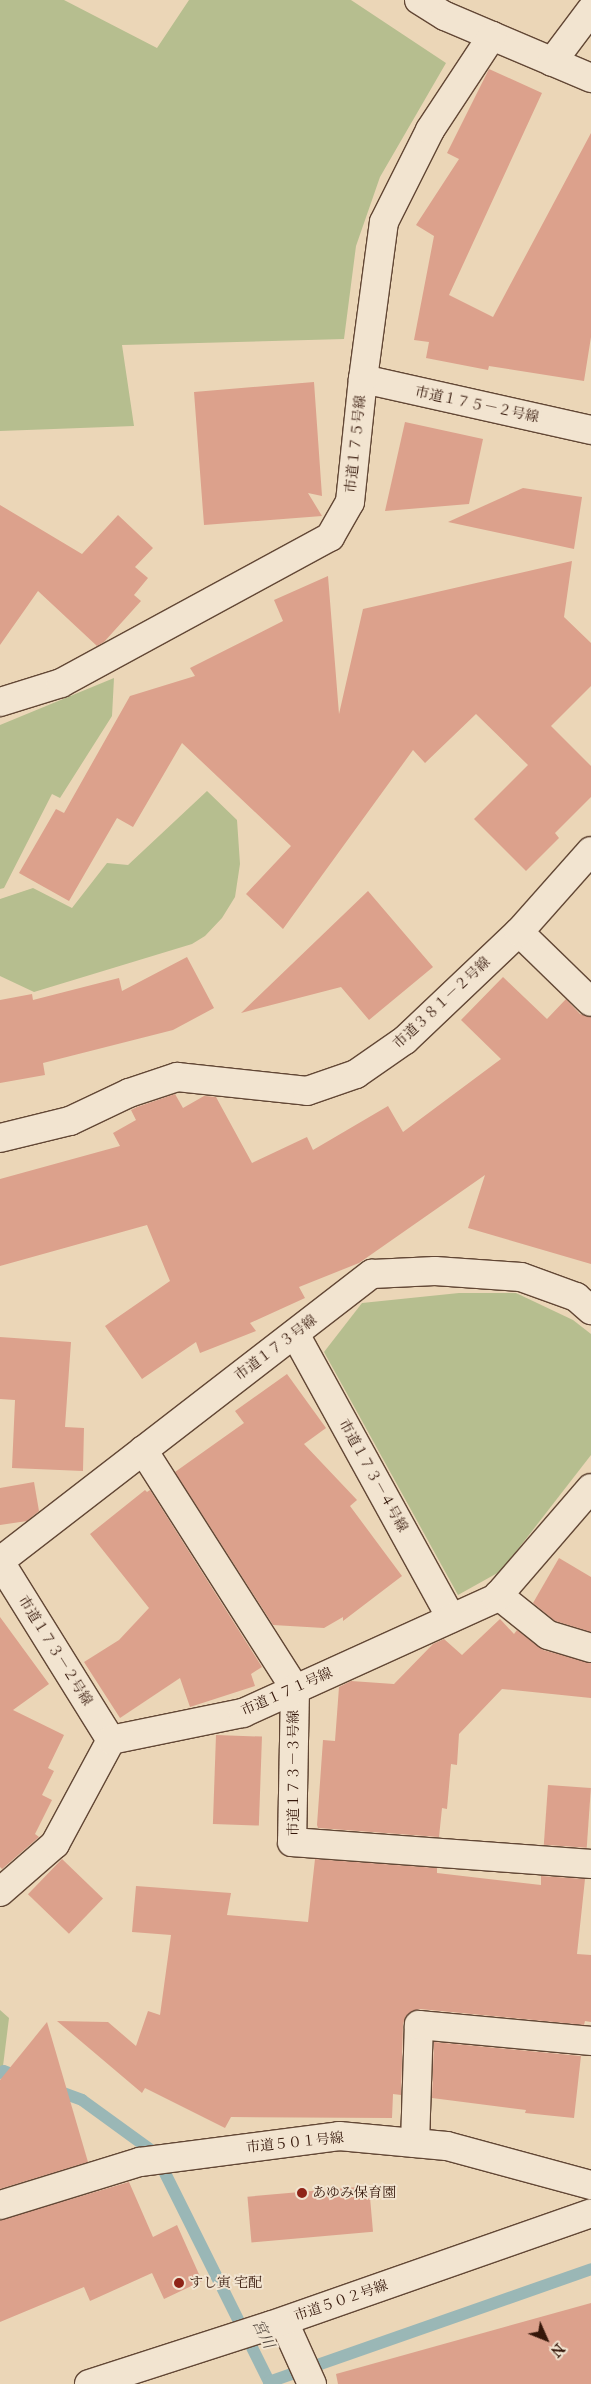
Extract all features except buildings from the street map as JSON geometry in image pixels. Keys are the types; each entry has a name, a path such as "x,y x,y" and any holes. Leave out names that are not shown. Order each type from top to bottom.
{"street":[{"path":"419,0 445,16 591,78"},
{"path":"552,62 591,10"},
{"name":"市道１７５号線","path":"0,702 61,682 330,537 350,502 363,380 384,222 430,130 492,36"},
{"name":"市道１７５－２号線","path":"363,380 591,430"},
{"name":"市道３８１－２号線","path":"0,1138 70,1121 129,1093 177,1077 307,1091 356,1074 405,1040 518,932 591,851"},
{"path":"518,932 591,1002"},
{"name":"市道１７３号線","path":"0,1561 372,1274 435,1270 521,1277 576,1297 591,1310"},
{"name":"市道１７３－４号線","path":"294,1334 451,1618"},
{"path":"143,1450 295,1689"},
{"name":"市道１７１号線","path":"111,1740 243,1712 496,1598 591,1488"},
{"name":"市道１７３－２号線","path":"0,1561 111,1740"},
{"path":"498,1595 548,1635 591,1648"},
{"name":"市道１７３－３号線","path":"295,1689 292,1842 591,1864"},
{"path":"0,1892 55,1844 111,1740"},
{"path":"415,2143 419,2025 591,2041"},
{"name":"市道５０１号線","path":"0,2205 140,2162 339,2136 447,2146 591,2186"},
{"name":"市道５０２号線","path":"89,2384 219,2342 283,2330 591,2213"},
{"path":"283,2330 312,2384"}],"green space":[{"path":"0,0 64,0 157,48 189,0 351,0 446,63 380,177 356,246 344,339 122,345 134,426 0,431"},
{"path":"114,678 112,716 60,798 52,794 4,888 0,889 0,725"},
{"path":"207,791 237,820 240,864 235,897 222,918 205,936 192,944 34,992 0,976 0,899 33,888 72,908 107,863 128,865"},
{"path":"459,1293 516,1293 573,1320 591,1334 591,1455 501,1571 458,1595 324,1352 362,1303"},
{"path":"0,2010 9,2018 3,2066 0,2067"}],"waterway":[{"name":"宮川","path":"0,2073 4,2071 22,2078"},
{"name":"宮川","path":"52,2089 82,2100 155,2153 270,2384"},
{"name":"宮川","path":"269,2382 591,2269"}],"place":[{"name":"あゆみ保育園","path":"302,2193"},
{"name":"すし寅 宅配","path":"179,2283"}]}
